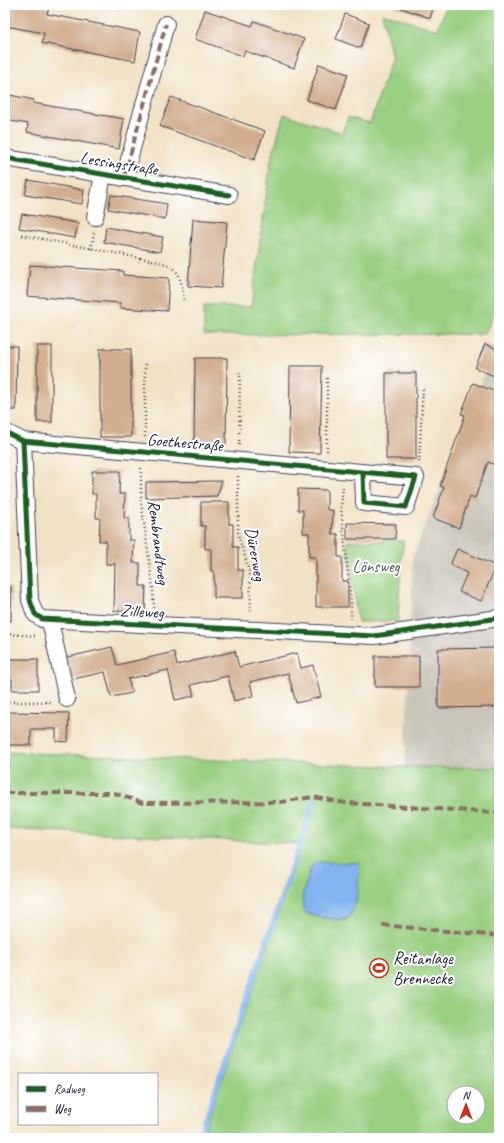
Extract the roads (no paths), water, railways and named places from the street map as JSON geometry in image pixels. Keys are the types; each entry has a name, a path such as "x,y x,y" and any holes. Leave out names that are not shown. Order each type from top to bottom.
{"street":[{"name":"Lessingstraße","path":"124,178 166,24"},
{"name":"Lessingstraße","path":"5,158 229,195"},
{"path":"95,217 103,175"},
{"name":"Goethestraße","path":"5,432 24,441 239,461 364,472 416,477 406,507 364,503 364,472"},
{"name":"Zilleweg","path":"24,441 30,600 35,614 42,619 50,621 374,636 499,618"},
{"path":"50,621 55,638 67,699"}],"water":[{"path":"317,862 359,863 356,900 351,914 346,920 322,918 305,913 302,898 311,867"}],"waterway":[{"path":"199,1138 315,800"}],"place":[{"name":"Reitanlage Brennecke","path":"379,968"}],"park label":[{"name":"Lönsweg","path":"376,566"}]}
